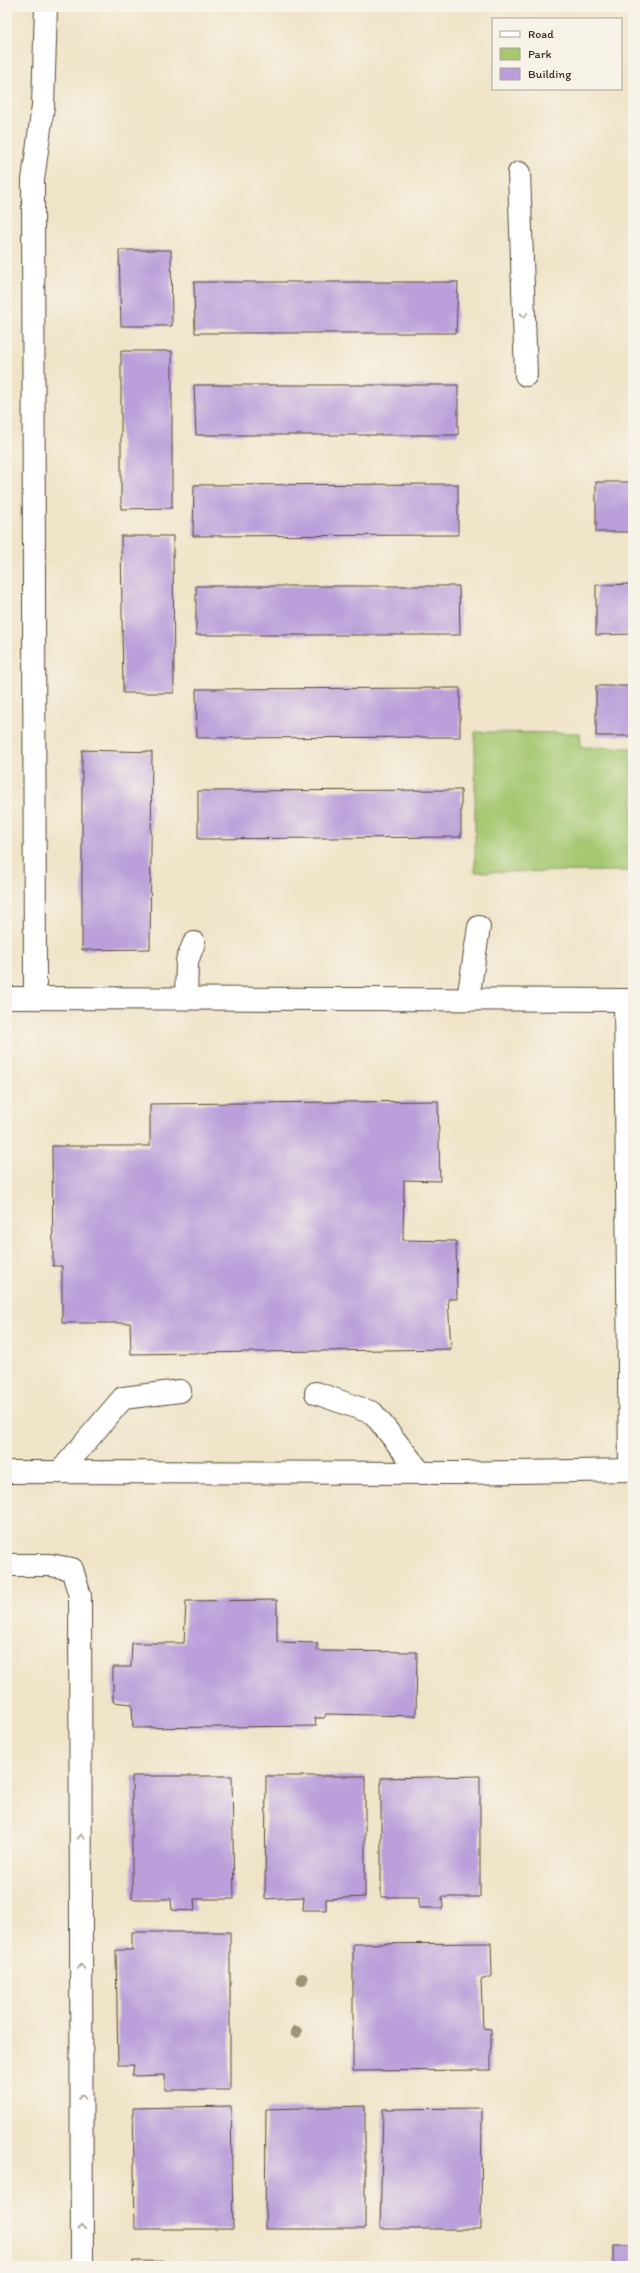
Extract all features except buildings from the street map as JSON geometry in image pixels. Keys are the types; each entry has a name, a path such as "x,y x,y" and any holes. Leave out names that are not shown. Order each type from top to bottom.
{"street":[{"path":"35,998 33,180 43,106 46,7"},
{"path":"519,173 526,375"},
{"path":"468,1000 479,927"},
{"path":"186,998 187,961 194,944"},
{"path":"7,998 629,1000 632,1470 421,1474 7,1472"},
{"path":"60,1472 123,1398 180,1391"},
{"path":"316,1393 373,1413 421,1474"},
{"path":"7,1565 50,1565 72,1569 80,1596 82,2266"}],"green space":[{"path":"475,732 580,733 581,747 633,748 633,871 475,872"}]}
